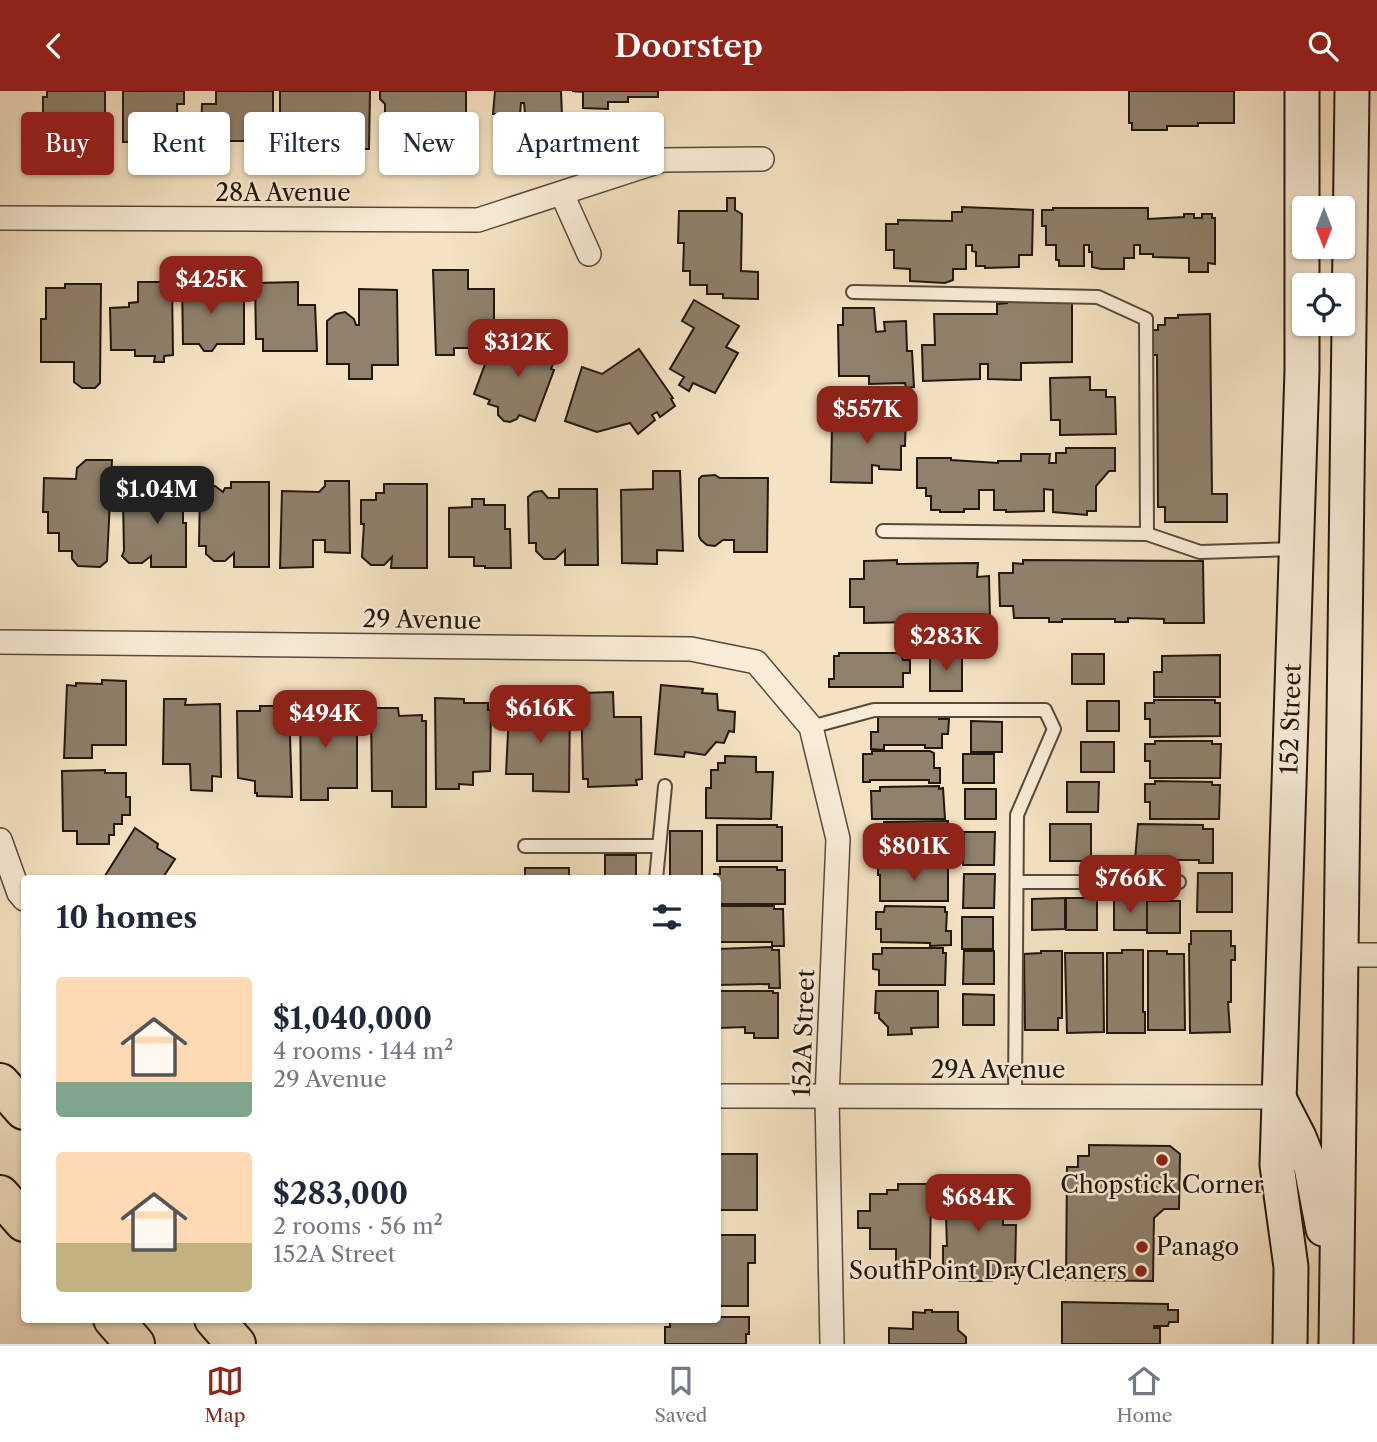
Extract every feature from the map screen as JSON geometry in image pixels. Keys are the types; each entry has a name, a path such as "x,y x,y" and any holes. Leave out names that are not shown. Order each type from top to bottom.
{"highway":[{"path":"0,1083 21,1107"},
{"path":"0,1195 21,1219"},
{"path":"117,1323 135,1344"},
{"path":"218,1323 236,1344"}],"main road":[{"name":"152 Street","path":"1290,1344 1291,1267 1277,1165 1302,370 1302,91"},
{"name":"152 Street","path":"1336,1344 1352,91"},
{"path":"1278,1097 1311,1167 1336,1293"}],"street":[{"name":"28A Avenue","path":"0,218 478,220 663,160 762,159"},
{"path":"562,194 589,254"},
{"name":"29 Avenue","path":"0,642 691,649 756,662 811,727"},
{"name":"152A Street","path":"811,727 838,839 827,1097 832,1344"},
{"path":"0,840 21,893"},
{"path":"1340,955 1377,955"},
{"name":"29A Avenue","path":"721,1096 1278,1097"}],"lane":[{"path":"853,292 1098,297 1146,319 1147,534"},
{"path":"883,531 1147,534 1200,552 1297,549"},
{"path":"811,727 874,710 1045,710 1054,729 1017,815 1015,1096"},
{"path":"656,875 665,786"},
{"path":"525,846 659,846"},
{"path":"1018,882 1179,882"}],"building":[{"path":"47,91 105,91 105,112 43,112 43,97 47,97"},
{"path":"123,91 184,91 184,104 177,104 177,112 128,112 128,142 123,142"},
{"path":"216,91 273,91 273,112 244,112 244,141 230,141 230,112 202,112 202,104 216,104"},
{"path":"280,91 370,91 369,149 365,149 365,112 280,112"},
{"path":"380,91 466,91 466,112 385,112 385,104 380,99"},
{"path":"495,91 561,91 562,112 525,112 524,103 521,103 520,112 493,112"},
{"path":"572,91 658,91 658,97 628,97 628,102 608,102 608,109 583,108 583,92"},
{"path":"1129,91 1234,91 1234,123 1198,123 1198,126 1167,126 1167,130 1132,130 1132,123 1129,123"},
{"path":"727,198 735,198 735,210 742,214 741,271 758,272 758,299 723,298 723,294 707,294 707,285 690,285 690,271 683,271 684,243 678,243 679,211 727,211"},
{"path":"962,207 1033,210 1032,255 1019,255 1019,267 985,268 976,266 976,252 972,251 972,245 966,245 966,269 953,269 953,280 945,283 910,281 910,269 894,268 894,250 886,250 886,224 898,224 898,220 952,221 952,212 962,212"},
{"path":"1148,208 1148,219 1184,217 1184,214 1194,214 1194,218 1202,218 1202,214 1212,214 1212,218 1215,218 1215,264 1208,263 1208,272 1189,272 1189,258 1140,254 1140,245 1134,245 1134,258 1124,258 1124,269 1101,269 1092,267 1092,252 1089,252 1089,245 1084,245 1084,266 1059,266 1059,260 1056,260 1056,245 1046,245 1046,226 1042,226 1042,210"},
{"path":"433,270 468,270 468,289 494,289 494,329 476,329 476,348 454,348 454,355 436,355"},
{"path":"182,281 216,281 216,296 238,296 238,299 244,299 244,344 217,344 212,351 204,351 199,344 183,344"},
{"path":"138,282 172,282 173,355 164,356 164,362 154,362 155,356 135,356 135,350 111,350 110,308 129,307 129,303 138,302"},
{"path":"298,282 298,305 315,305 317,351 263,351 263,339 256,339 255,283"},
{"path":"65,284 101,284 100,383 95,388 82,388 74,382 74,362 41,362 41,319 46,319 46,288 65,288"},
{"path":"359,289 397,290 398,365 372,365 372,379 349,379 349,364 327,364 327,321 336,314 345,312 359,325"},
{"path":"694,300 739,326 726,347 738,353 715,393 693,383 689,391 679,385 684,377 670,369 694,328 682,321"},
{"path":"1007,301 1072,303 1072,362 1021,363 1021,380 988,379 988,364 980,364 980,379 923,381 922,345 935,345 934,314 997,314 997,304"},
{"path":"843,308 874,308 876,332 885,331 884,322 906,321 907,351 912,351 914,387 906,388 905,383 869,384 869,376 839,376 838,325 843,325"},
{"path":"1210,314 1212,494 1227,494 1227,522 1165,522 1165,507 1158,507 1157,355 1153,355 1153,330 1158,330 1158,325 1165,325 1165,318"},
{"path":"528,336 559,348 551,369 554,370 535,421 519,415 510,422 504,421 498,415 498,407 488,404 490,400 474,394 490,351 513,358 520,339 525,340"},
{"path":"639,349 673,398 671,399 675,406 660,417 657,412 652,415 655,420 638,434 630,423 597,432 565,421 582,367 602,374"},
{"path":"1090,377 1090,390 1106,390 1106,397 1115,397 1116,434 1060,435 1060,420 1051,420 1050,378"},
{"path":"863,411 906,412 901,470 879,469 879,466 872,465 872,483 831,482 832,425 843,425 843,418 863,418"},
{"path":"1066,448 1115,448 1115,471 1109,471 1096,486 1096,511 1087,511 1087,515 1053,512 1053,490 1044,489 1044,511 994,510 994,490 979,490 979,509 940,512 931,510 931,496 926,496 926,488 917,488 917,458 998,463 1021,461 1021,454 1050,454 1049,463 1056,463 1056,453 1066,453"},
{"path":"86,460 112,460 107,561 100,567 78,566 72,559 72,551 59,551 59,533 48,533 48,512 43,512 44,478 76,479 77,468"},
{"path":"653,471 680,471 683,551 657,550 657,564 622,563 621,490 653,489"},
{"path":"715,475 720,478 768,478 767,552 734,552 734,540 723,540 715,546 707,545 701,540 699,479 702,476"},
{"path":"325,481 349,481 350,553 325,552 325,540 313,540 313,567 280,568 282,491 319,492 325,486"},
{"path":"231,482 269,482 269,567 234,567 234,553 225,561 214,561 206,554 206,546 199,546 200,491 205,486 215,486 223,492 225,488 231,488"},
{"path":"143,483 187,483 187,504 183,504 186,567 151,567 151,556 142,563 129,563 122,556 123,500 143,500"},
{"path":"384,484 427,484 427,568 391,568 392,557 384,565 371,565 362,557 364,524 361,524 361,500 376,500 376,493 384,493"},
{"path":"559,489 597,489 598,565 565,565 565,550 555,559 544,559 536,551 536,543 529,543 528,497 534,492 542,491 548,498 559,498"},
{"path":"472,499 484,499 484,505 505,505 505,529 510,529 511,568 485,568 474,566 474,557 449,557 449,508 472,507"},
{"path":"897,560 897,564 978,563 977,577 989,576 990,619 913,619 913,622 864,623 864,607 850,607 850,579 864,579 864,561"},
{"path":"1023,560 1203,561 1204,623 1164,623 1164,619 1128,618 1128,622 1115,622 1115,619 1062,619 1062,622 1049,622 1049,618 1014,618 1013,606 1000,606 999,573 1013,573 1013,563 1023,564"},
{"path":"839,653 901,653 903,660 910,660 910,673 903,673 903,687 829,687 829,679 834,679 834,656 839,656"},
{"path":"1072,654 1104,654 1104,684 1072,684"},
{"path":"1220,655 1220,697 1154,697 1154,672 1162,672 1162,656"},
{"path":"930,656 962,656 962,691 930,691"},
{"path":"102,680 126,681 126,745 92,745 92,758 64,758 67,685 102,684"},
{"path":"661,685 703,689 702,693 717,694 718,710 735,712 734,732 729,731 724,743 716,742 705,755 685,752 684,757 655,754"},
{"path":"613,692 614,717 641,717 642,779 636,780 637,785 588,787 588,779 583,779 581,693"},
{"path":"331,694 332,722 340,722 341,730 357,730 357,788 328,788 328,800 301,800 300,695"},
{"path":"435,698 464,699 464,703 488,703 488,710 491,710 490,771 473,772 473,785 459,784 459,789 436,789"},
{"path":"164,699 186,699 185,705 220,704 221,777 212,776 212,791 191,790 190,764 163,764"},
{"path":"1154,700 1215,700 1215,703 1220,703 1220,736 1150,737 1150,719 1145,719 1145,703 1154,703"},
{"path":"1087,701 1119,701 1119,731 1087,731"},
{"path":"507,704 570,704 569,792 533,791 533,774 506,774"},
{"path":"260,706 289,706 292,797 257,796 255,781 238,778 237,711 260,711"},
{"path":"371,708 398,708 399,716 422,715 422,721 426,721 426,807 392,807 392,791 372,791"},
{"path":"878,715 939,716 939,719 949,719 948,734 942,734 942,748 925,748 925,745 884,745 884,750 871,749 871,732 878,732"},
{"path":"971,721 1002,722 1002,752 971,752"},
{"path":"1155,741 1212,741 1212,744 1221,744 1220,778 1150,778 1150,761 1145,761 1145,744 1155,744"},
{"path":"1081,742 1114,742 1114,772 1081,772"},
{"path":"872,751 930,751 934,753 934,768 940,768 940,783 929,783 929,780 863,782 863,754 872,754"},
{"path":"963,754 994,754 994,783 963,783"},
{"path":"725,756 756,757 756,772 773,772 771,819 706,818 706,788 711,788 711,770 718,770 718,763 725,763"},
{"path":"105,770 105,773 126,773 126,797 130,797 130,815 122,815 122,824 114,824 114,835 109,835 109,844 77,844 77,831 63,831 62,771"},
{"path":"1155,781 1212,782 1212,785 1220,785 1219,819 1150,819 1150,802 1145,802 1145,784 1155,784"},
{"path":"1067,782 1099,782 1098,812 1067,812"},
{"path":"939,786 939,789 943,788 945,819 872,819 871,791 880,791 880,787"},
{"path":"965,789 996,789 996,819 965,819"},
{"path":"948,821 948,858 883,858 878,827 884,827 884,822"},
{"path":"1050,824 1091,824 1091,861 1050,861"},
{"path":"1138,824 1203,825 1203,829 1213,829 1213,863 1199,863 1199,860 1135,860"},
{"path":"717,825 782,827 782,861 717,861"},
{"path":"135,828 158,844 157,848 175,859 165,875 106,875"},
{"path":"670,831 702,831 702,875 670,875"},
{"path":"964,832 995,832 994,865 963,865"},
{"path":"605,855 636,855 636,875 605,875"},
{"path":"884,864 948,864 948,901 880,901 878,868 884,868"},
{"path":"720,867 777,867 777,870 785,870 785,904 721,904 721,875 714,875 720,874"},
{"path":"525,868 569,868 569,875 525,875"},
{"path":"1198,873 1232,873 1232,912 1197,912"},
{"path":"964,874 995,874 994,908 963,908"},
{"path":"1065,898 1065,929 1032,930 1032,899"},
{"path":"1066,898 1097,898 1097,930 1066,930"},
{"path":"1114,899 1147,899 1147,930 1114,930"},
{"path":"1147,901 1180,901 1180,933 1147,933"},
{"path":"721,906 774,906 774,909 783,909 784,946 772,946 772,942 721,942"},
{"path":"885,906 945,907 946,931 951,931 951,945 881,942 881,929 876,929 876,912 884,912"},
{"path":"962,917 993,917 993,949 962,949"},
{"path":"1191,931 1231,931 1235,960 1231,960 1231,1002 1228,1002 1230,1032 1190,1033"},
{"path":"772,947 772,950 779,950 780,988 769,988 769,984 721,985 721,949"},
{"path":"882,948 943,948 943,953 946,953 945,985 879,985 879,970 873,969 873,954 882,954"},
{"path":"1122,950 1143,950 1145,1033 1107,1033 1107,953 1122,953"},
{"path":"964,951 994,951 994,984 963,984"},
{"path":"1062,951 1062,1018 1058,1018 1058,1030 1025,1030 1024,954"},
{"path":"1148,951 1184,954 1185,1030 1148,1030"},
{"path":"1065,953 1103,953 1104,1032 1067,1033"},
{"path":"721,991 778,993 778,1038 754,1038 754,1033 745,1033 745,1027 721,1028"},
{"path":"876,991 938,991 938,1027 911,1028 912,1034 888,1035 888,1027 879,1018 879,1013 875,1013"},
{"path":"963,994 994,995 994,1025 963,1025"},
{"path":"1089,1145 1170,1146 1180,1154 1179,1209 1164,1209 1154,1218 1153,1281 1066,1280 1067,1167 1078,1167 1078,1156 1089,1156"},
{"path":"721,1154 757,1154 757,1210 721,1210"},
{"path":"898,1184 931,1184 930,1262 896,1262 896,1249 870,1249 870,1228 858,1228 858,1211 870,1211 870,1194 887,1194 887,1190 898,1190"},
{"path":"1003,1186 1003,1225 1016,1225 1015,1275 992,1275 992,1281 959,1281 959,1274 955,1274 954,1267 943,1267 943,1246 947,1246 945,1187"},
{"path":"721,1235 755,1235 755,1263 748,1263 748,1306 721,1306"},
{"path":"1062,1302 1168,1304 1168,1310 1178,1310 1178,1322 1169,1322 1168,1326 1154,1326 1160,1328 1160,1344 1062,1344"},
{"path":"925,1310 958,1312 958,1330 966,1337 966,1344 889,1344 889,1328 913,1329 913,1312 925,1313"},
{"path":"721,1317 749,1317 746,1344 665,1344 665,1327 670,1327 670,1323 721,1323"}],"place":[{"name":"Chopstick Corner","path":"1162,1160"},
{"name":"Panago","path":"1142,1247"},
{"name":"SouthPoint DryCleaners","path":"1141,1271"}]}
